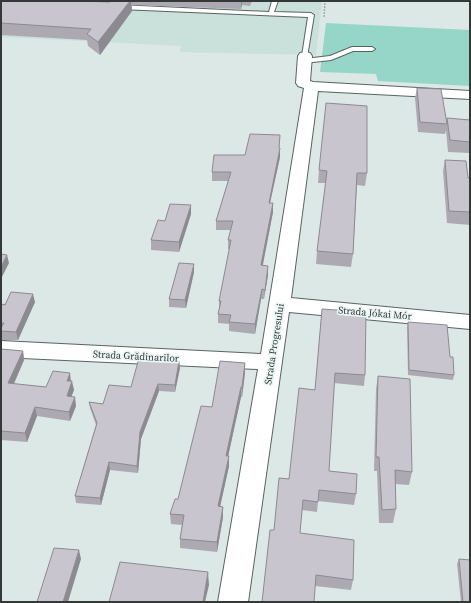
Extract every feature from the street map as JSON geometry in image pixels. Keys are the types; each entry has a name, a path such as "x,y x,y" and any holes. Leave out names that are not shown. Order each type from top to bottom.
{"street":[{"path":"305,58 303,83 311,86 470,95"},
{"name":"Strada Progresului","path":"233,602 280,304 311,86"},
{"name":"Strada Jókai Mór","path":"280,304 470,322"},
{"name":"Strada Grădinarilor","path":"1,349 270,362"}],"lane":[{"path":"271,13 275,1"},
{"path":"109,6 310,15 305,58 331,58 352,49 372,49"}],"shaded area":[{"path":"1,1 322,1 316,55 180,52 181,46 1,37"}],"green space":[{"path":"326,23 470,30 470,86 378,81 376,74 320,72"}],"building":[{"path":"1,1 130,1 98,42 87,34 91,29 1,23"},
{"path":"417,88 441,89 447,124 420,122"},
{"path":"326,103 367,106 367,173 357,173 353,254 317,251 327,171 319,170"},
{"path":"447,118 470,120 470,142 450,140"},
{"path":"250,134 280,135 280,148 269,203 273,203 261,265 268,266 265,290 262,289 255,324 229,322 231,315 218,314 221,301 219,301 231,240 228,240 233,221 216,221 231,172 212,172 214,155 245,155"},
{"path":"445,160 466,161 468,178 470,178 470,212 449,211"},
{"path":"170,204 191,205 179,242 151,240 158,220 165,221"},
{"path":"1,254 7,255 1,267"},
{"path":"179,263 194,264 185,300 169,299"},
{"path":"11,292 33,294 16,332 1,331 4,323 1,323 1,304 5,305"},
{"path":"322,309 366,312 365,375 335,373 329,471 357,474 356,494 319,490 318,502 303,500 300,533 354,540 353,580 316,575 314,602 262,602 270,530 274,530 279,478 289,479 299,388 315,390"},
{"path":"408,322 447,325 450,357 453,357 454,375 409,370"},
{"path":"1,349 23,351 8,383 46,387 53,371 70,373 67,381 72,381 67,396 75,397 69,412 35,407 25,433 1,431"},
{"path":"139,358 179,361 175,385 158,384 140,432 137,466 109,462 100,498 75,496 97,423 89,402 103,404 109,385 131,387"},
{"path":"220,361 245,363 242,387 226,456 229,456 218,506 223,507 217,542 180,539 184,515 170,514 175,499 178,499 201,406 212,407"},
{"path":"378,376 410,379 412,472 395,470 396,509 382,510 379,457 376,457"},
{"path":"54,548 79,550 63,602 37,602"},
{"path":"459,559 470,560 470,602 463,602"},
{"path":"120,562 208,572 203,602 109,602"}]}
